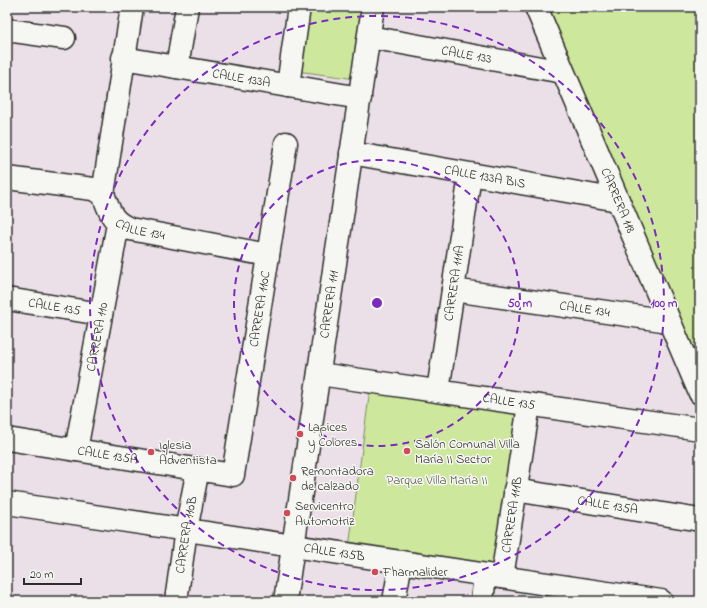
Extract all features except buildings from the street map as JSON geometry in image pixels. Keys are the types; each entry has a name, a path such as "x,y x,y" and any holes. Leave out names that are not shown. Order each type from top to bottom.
{"street":[{"path":"7,178 92,189 103,194 132,7"},
{"path":"177,67 187,7"},
{"path":"288,86 299,7"},
{"name":"CARRERA 111","path":"285,601 373,7"},
{"name":"CARRERA 118","path":"536,7 700,393"},
{"path":"7,30 64,38"},
{"name":"CALLE 133","path":"369,38 563,72"},
{"name":"CALLE 133A","path":"123,58 360,98"},
{"name":"CARRERA 110C","path":"233,474 286,143"},
{"name":"CALLE 133A BIS","path":"351,154 618,200"},
{"name":"CARRERA 111A","path":"438,391 470,175"},
{"name":"CALLE 134","path":"103,194 118,224 130,229 268,255"},
{"name":"CARRERA 110","path":"76,450 118,224"},
{"name":"CALLE 134","path":"453,290 669,321"},
{"name":"CALLE 135","path":"7,299 101,314"},
{"name":"CALLE 135","path":"319,374 700,429"},
{"name":"CARRERA 111B","path":"482,601 494,576 515,490 529,405"},
{"name":"CALLE 135A","path":"7,439 233,474"},
{"name":"CARRERA 110B","path":"176,601 186,530 198,469"},
{"name":"CALLE 135A","path":"515,490 700,520"},
{"name":"CALLE 135B","path":"7,503 494,576 568,594 661,601"},
{"path":"394,601 401,562"}],"green space":[{"path":"307,7 367,7 356,79 297,71"},
{"path":"546,7 700,7 700,376"},
{"name":"Parque Villa María II","path":"371,381 529,405 502,577 348,555"}],"place":[{"name":"Lapices y Colores","path":"300,434"},
{"name":"Salón Comunal Villa María II Sector","path":"407,451"},
{"name":"Iglesia Adventista","path":"151,452"},
{"name":"Remontadora de calzado","path":"293,478"},
{"name":"Servicentro Automotriz","path":"287,513"},
{"name":"Fharmalider","path":"375,572"}]}
